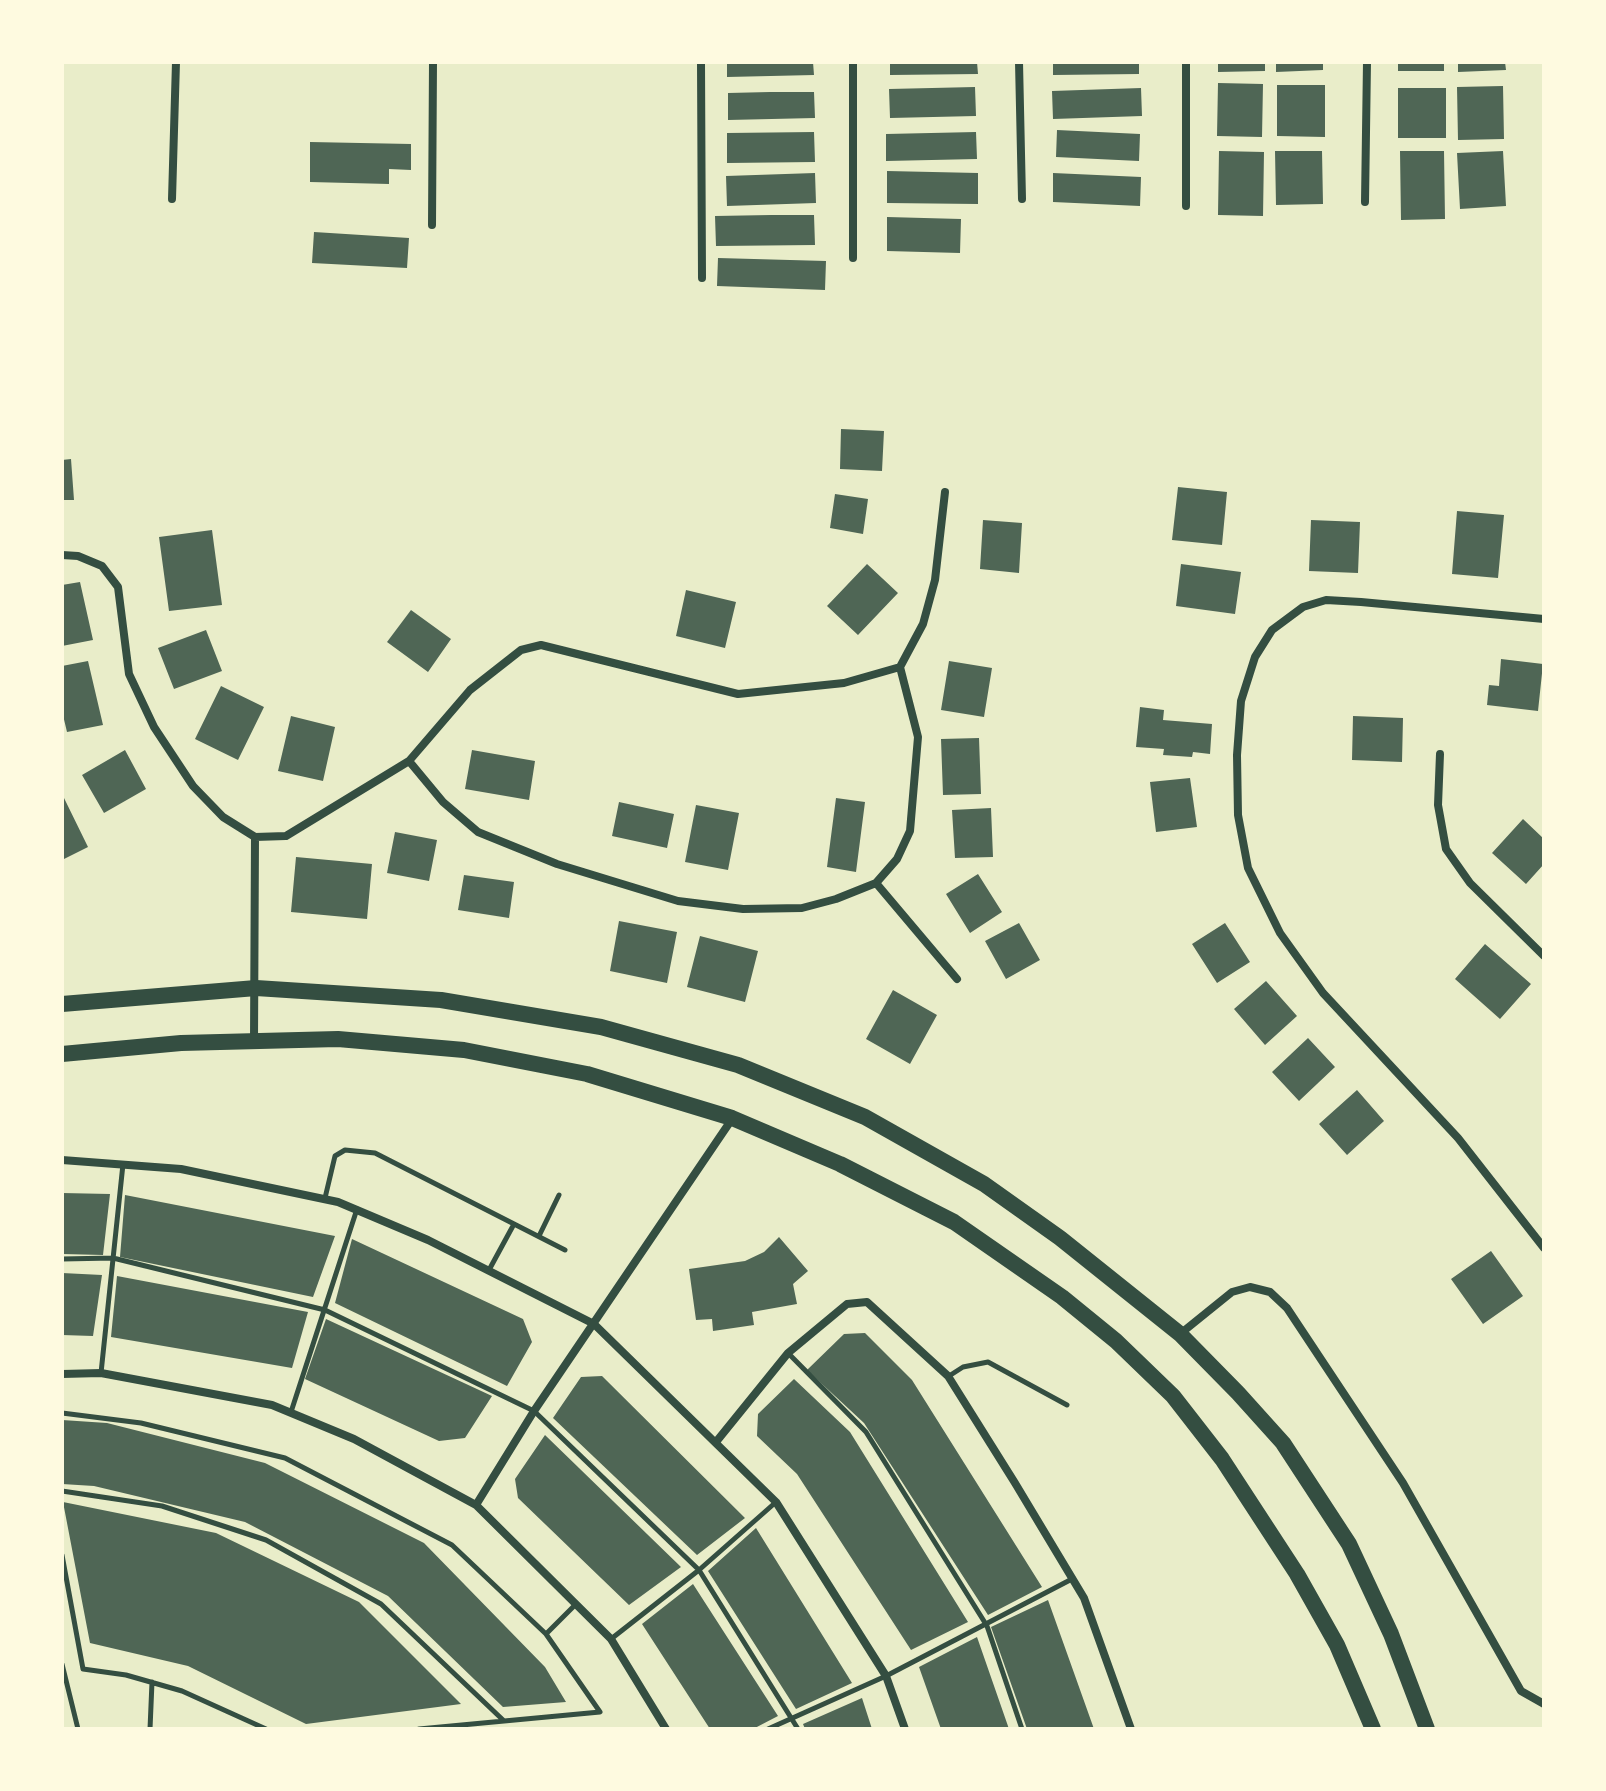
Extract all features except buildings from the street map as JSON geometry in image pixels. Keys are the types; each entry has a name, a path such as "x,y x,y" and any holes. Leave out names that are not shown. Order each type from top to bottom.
{"main road":[{"path":"62,1004 256,988 441,1000 601,1027 738,1065 865,1117 984,1184 1180,1334 1283,1443 1349,1544 1391,1634 1427,1729"},
{"path":"62,1054 254,1041 338,1039 464,1050 587,1074 732,1118 840,1164 954,1222 1062,1297 1116,1341 1173,1396 1222,1459 1297,1574 1337,1645 1373,1729"}],"street":[{"path":"172,199 176,62"},
{"path":"432,225 433,62"},
{"path":"701,62 702,278"},
{"path":"853,62 853,258"},
{"path":"1019,62 1022,199"},
{"path":"1186,62 1186,206"},
{"path":"1365,202 1367,62"},
{"path":"409,761 443,802 478,832 557,864 678,901 743,909 802,908 876,883 897,859 910,831 918,737 900,667 923,624 935,580 945,492"},
{"path":"62,555 78,556 102,566 118,587 129,674 154,727 193,786 223,817 255,837 286,836 409,761 470,690 521,650 541,645 738,694 844,683 900,667"},
{"path":"1544,619 1326,600 1303,607 1272,630 1255,657 1241,701 1237,755 1238,815 1248,868 1280,933 1323,993 1458,1138 1544,1248"},
{"path":"1440,754 1438,805 1446,849 1470,883 1544,956"},
{"path":"254,1041 255,837"},
{"path":"876,883 957,979"},
{"path":"476,1505 534,1411 732,1118"},
{"path":"62,1160 181,1169 325,1198 357,1209 594,1324 776,1502 886,1676 905,1729"},
{"path":"1180,1334 1232,1292 1250,1287 1270,1292 1287,1308 1403,1483 1521,1691 1544,1704"},
{"path":"716,1442 788,1353 847,1304 867,1302 948,1376 1084,1598 1131,1729"},
{"path":"62,1374 101,1373 174,1384 291,1412 354,1439 476,1505 611,1639 666,1729"}],"lane":[{"path":"325,1198 335,1156 358,1149 387,1158 565,1250"},
{"path":"101,1373 123,1164"},
{"path":"539,1236 559,1195"},
{"path":"291,1412 357,1209"},
{"path":"489,1271 514,1224"},
{"path":"62,1259 113,1258 325,1310 534,1411 699,1570 798,1729"},
{"path":"788,1353 866,1432 987,1626 1022,1729"},
{"path":"948,1376 963,1367 988,1362 1067,1405"},
{"path":"62,1413 141,1423 285,1458 452,1545 546,1634 600,1712 419,1729"},
{"path":"62,1491 162,1506 266,1540 381,1604 504,1721"},
{"path":"611,1639 699,1570 776,1502"},
{"path":"62,1555 83,1669 182,1691 266,1729"},
{"path":"768,1729 886,1676 1072,1579"},
{"path":"546,1634 576,1604"},
{"path":"62,1664 78,1729"},
{"path":"150,1729 152,1682"}]}
